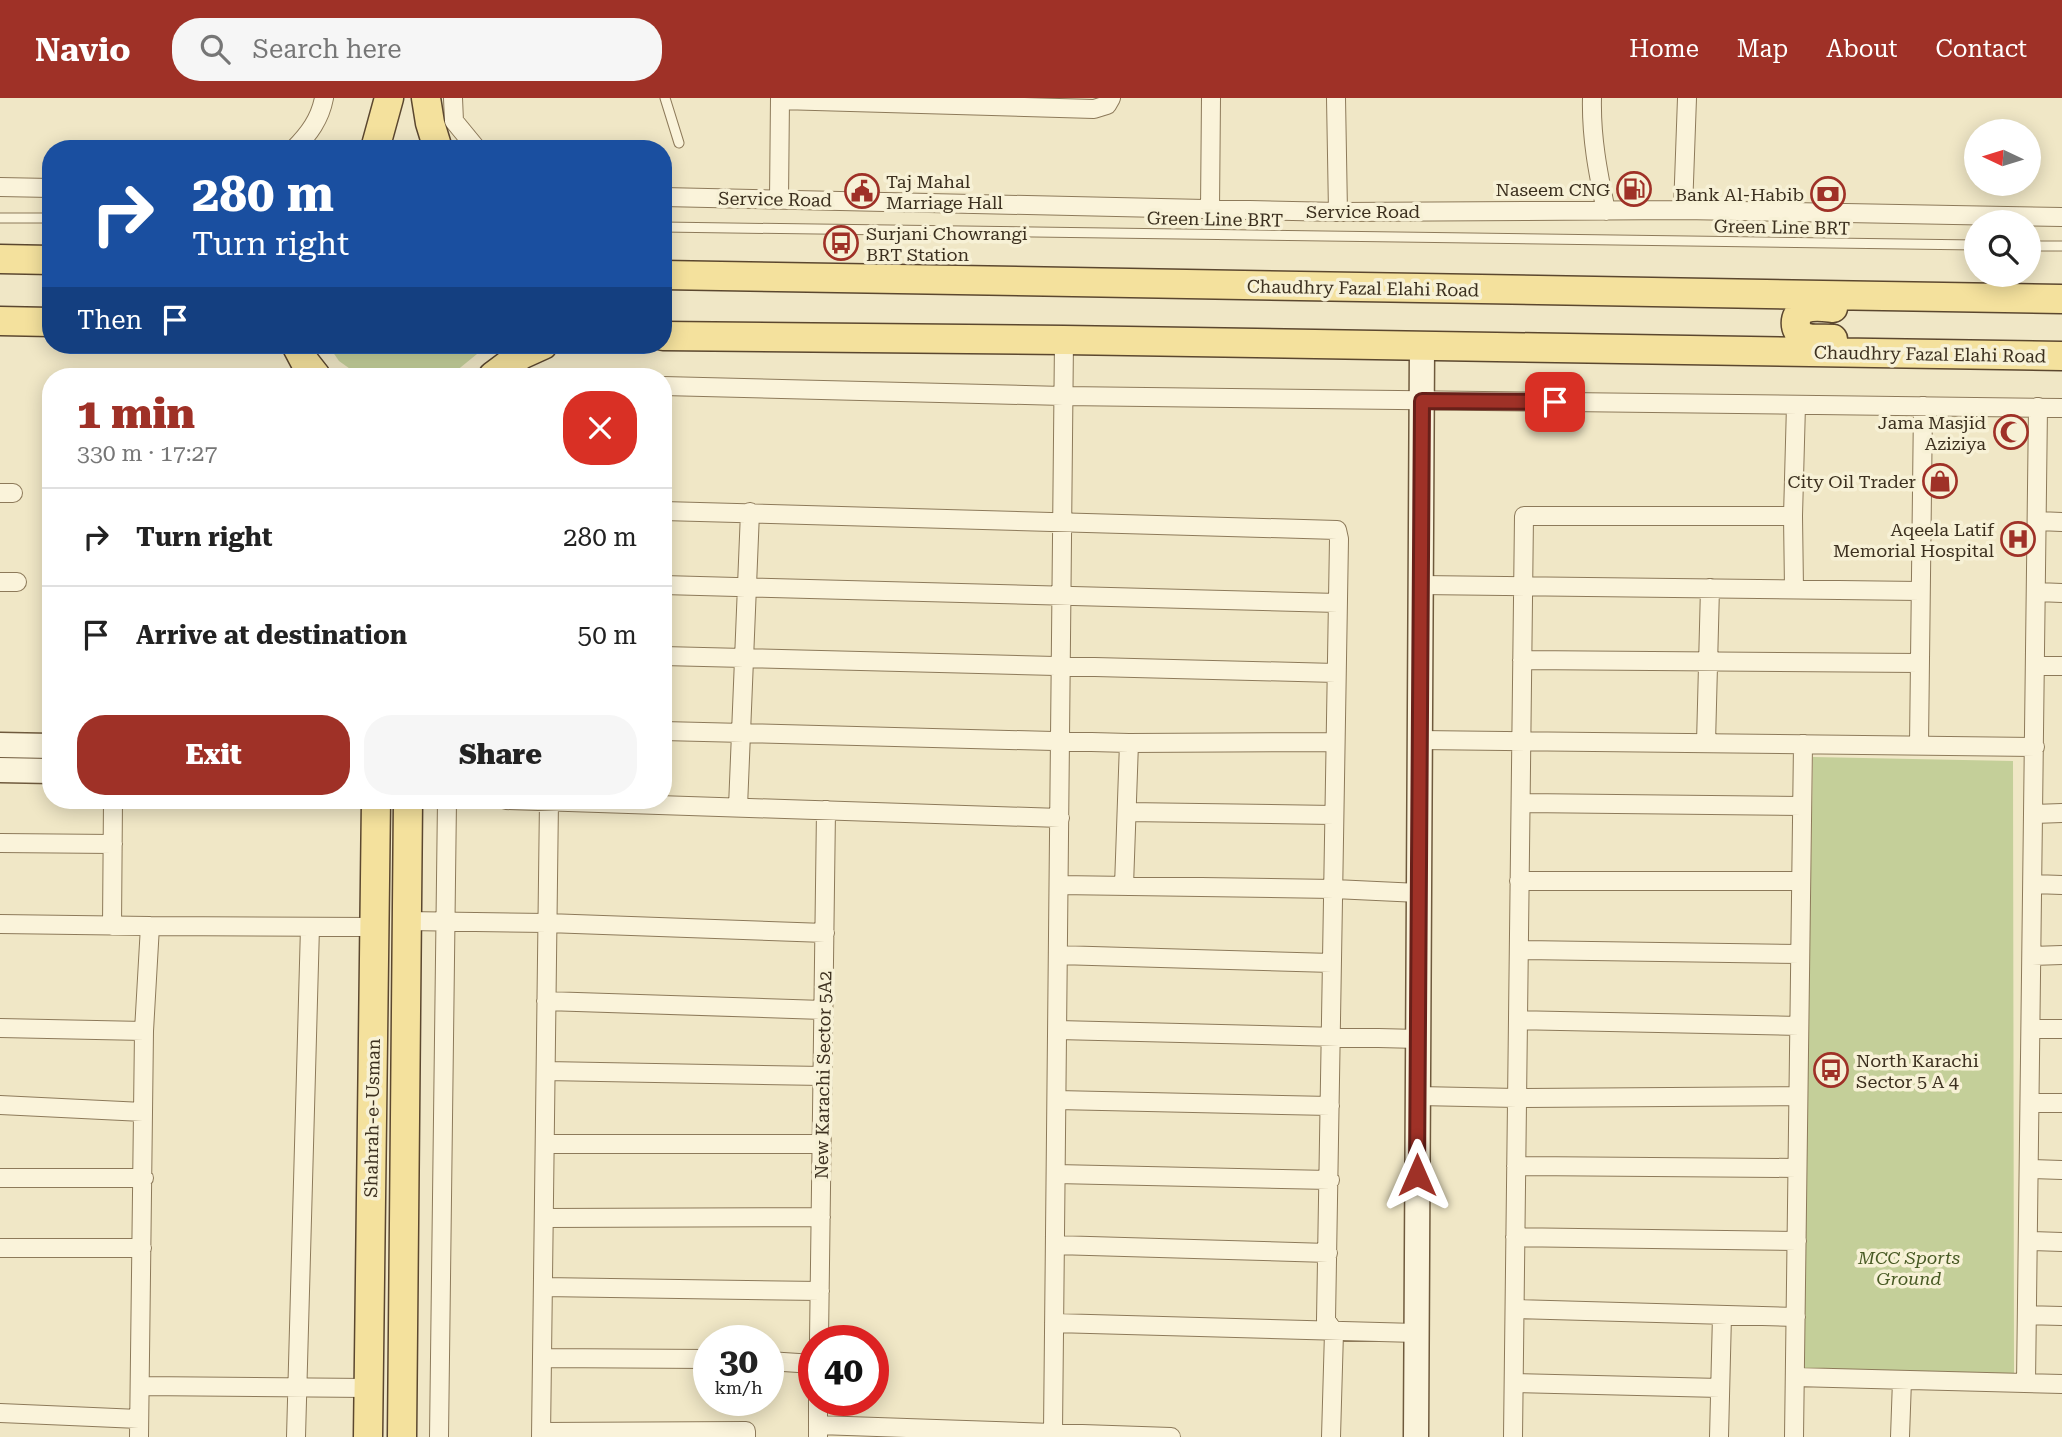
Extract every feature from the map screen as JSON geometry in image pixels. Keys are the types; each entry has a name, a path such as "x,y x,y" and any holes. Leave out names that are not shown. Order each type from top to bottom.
{"main road":[{"path":"377,140 389,98"},
{"path":"426,98 435,140"},
{"path":"0,259 42,261"},
{"name":"Chaudhry Fazal Elahi Road","path":"672,275 2062,301"},
{"path":"2062,301 2021,309 1815,307 1801,312 1796,325 1799,333 1808,338 2017,341 2062,354"},
{"path":"0,321 42,322"},
{"name":"Chaudhry Fazal Elahi Road","path":"672,336 2062,354"},
{"path":"504,368 523,354"},
{"name":"Shahrah-e-Usman","path":"368,1437 376,809"},
{"name":"Shahrah-e-Usman","path":"402,1437 408,809"}],"street":[{"path":"303,140 321,112 324,98"},
{"path":"453,98 454,121 470,140"},
{"path":"779,199 780,99 1094,109 1107,105 1111,98"},
{"path":"1210,209 1212,98"},
{"path":"1336,98 1338,212"},
{"path":"1592,98 1591,126 1606,211"},
{"path":"1683,210 1687,98"},
{"path":"0,187 42,188"},
{"name":"Service Road","path":"672,197 1338,212 1683,210 2062,217"},
{"path":"1053,1432 1064,340"},
{"path":"1416,1437 1422,346"},
{"path":"672,386 1063,396 2062,408"},
{"path":"1794,589 1796,405"},
{"path":"1919,745 1923,406"},
{"path":"2026,1382 2038,407"},
{"path":"672,512 750,512 1062,524 1337,530 1339,539 1326,1320 1334,1332 1331,1437"},
{"path":"738,807 750,512"},
{"path":"1513,1437 1524,516 1793,516"},
{"path":"2038,521 2062,522"},
{"path":"672,585 1338,603"},
{"path":"1420,585 1920,591"},
{"path":"1706,743 1710,588"},
{"path":"2037,592 2062,593"},
{"path":"672,656 1336,673"},
{"path":"1522,660 1920,663"},
{"path":"2036,666 2062,666"},
{"path":"672,731 1129,743 1335,743"},
{"path":"1420,740 2035,747"},
{"path":"1124,886 1129,743"},
{"path":"1794,1437 1803,744"},
{"path":"0,745 42,746"},
{"path":"0,770 42,771"},
{"path":"1521,803 1802,807"},
{"path":"672,805 1059,818"},
{"path":"112,926 113,809"},
{"path":"439,1437 447,809"},
{"path":"549,809 541,1434 746,1431 746,1437"},
{"name":"New Karachi Sector 5A2","path":"819,1325 826,810"},
{"path":"1126,812 1334,815"},
{"path":"2034,814 2062,813"},
{"path":"0,843 113,844"},
{"path":"1520,881 1801,881"},
{"path":"2033,884 2062,885"},
{"path":"1059,885 1334,889 1419,893"},
{"path":"406,921 825,933"},
{"path":"0,924 375,927"},
{"path":"0,1413 139,1428 144,1031 150,926"},
{"path":"296,1437 310,927"},
{"path":"1519,950 1800,954"},
{"path":"1058,955 1332,963"},
{"path":"2032,956 2062,955"},
{"path":"547,1001 823,1010"},
{"path":"1518,1020 1799,1026"},
{"path":"0,1028 144,1031"},
{"path":"2031,1029 2062,1029"},
{"path":"1058,1030 1418,1039"},
{"path":"546,1072 823,1076"},
{"path":"1418,1096 1798,1096"},
{"path":"1057,1100 1330,1106"},
{"path":"2030,1104 2062,1103"},
{"path":"0,1105 143,1112"},
{"path":"545,1144 822,1144"},
{"path":"1516,1166 1797,1168"},
{"path":"2029,1169 2062,1170"},
{"path":"1056,1174 1330,1180"},
{"path":"0,1178 144,1178"},
{"path":"544,1218 821,1217"},
{"path":"1516,1237 1797,1241"},
{"path":"2028,1241 2062,1242"},
{"path":"1055,1245 1328,1252"},
{"path":"0,1248 142,1248"},
{"path":"543,1287 820,1291"},
{"path":"1514,1309 1796,1317"},
{"path":"1719,1437 1721,1315"},
{"path":"2027,1315 2062,1316"},
{"path":"1054,1323 1416,1333"},
{"path":"542,1358 693,1359"},
{"path":"1795,1377 2062,1384"},
{"path":"1900,1437 1902,1380"},
{"path":"1514,1383 1720,1388"},
{"path":"140,1386 368,1388"},
{"path":"818,1431 1053,1432 1171,1437"}],"lane":[{"path":"665,98 679,143"},
{"path":"0,218 42,218"},
{"name":"Green Line BRT","path":"672,227 1964,245"},
{"path":"2041,246 2062,246"}],"green space":[{"path":"334,354 477,354 460,368 349,368"},
{"name":"MCC Sports Ground","path":"1813,757 2013,761 2014,1374 1802,1371"}],"place":[{"name":"Naseem CNG","path":"1634,189"},
{"name":"Taj Mahal Marriage Hall","path":"862,191"},
{"name":"Bank Al-Habib","path":"1828,194"},
{"name":"Surjani Chowrangi BRT Station","path":"841,243"},
{"name":"Jama Masjid Aziziya","path":"2011,432"},
{"name":"City Oil Trader","path":"1940,481"},
{"name":"Aqeela Latif Memorial Hospital","path":"2018,539"},
{"name":"North Karachi Sector 5 A 4","path":"1831,1070"}],"route":[{"path":"1417,1175 1422,401 1555,402"}]}
